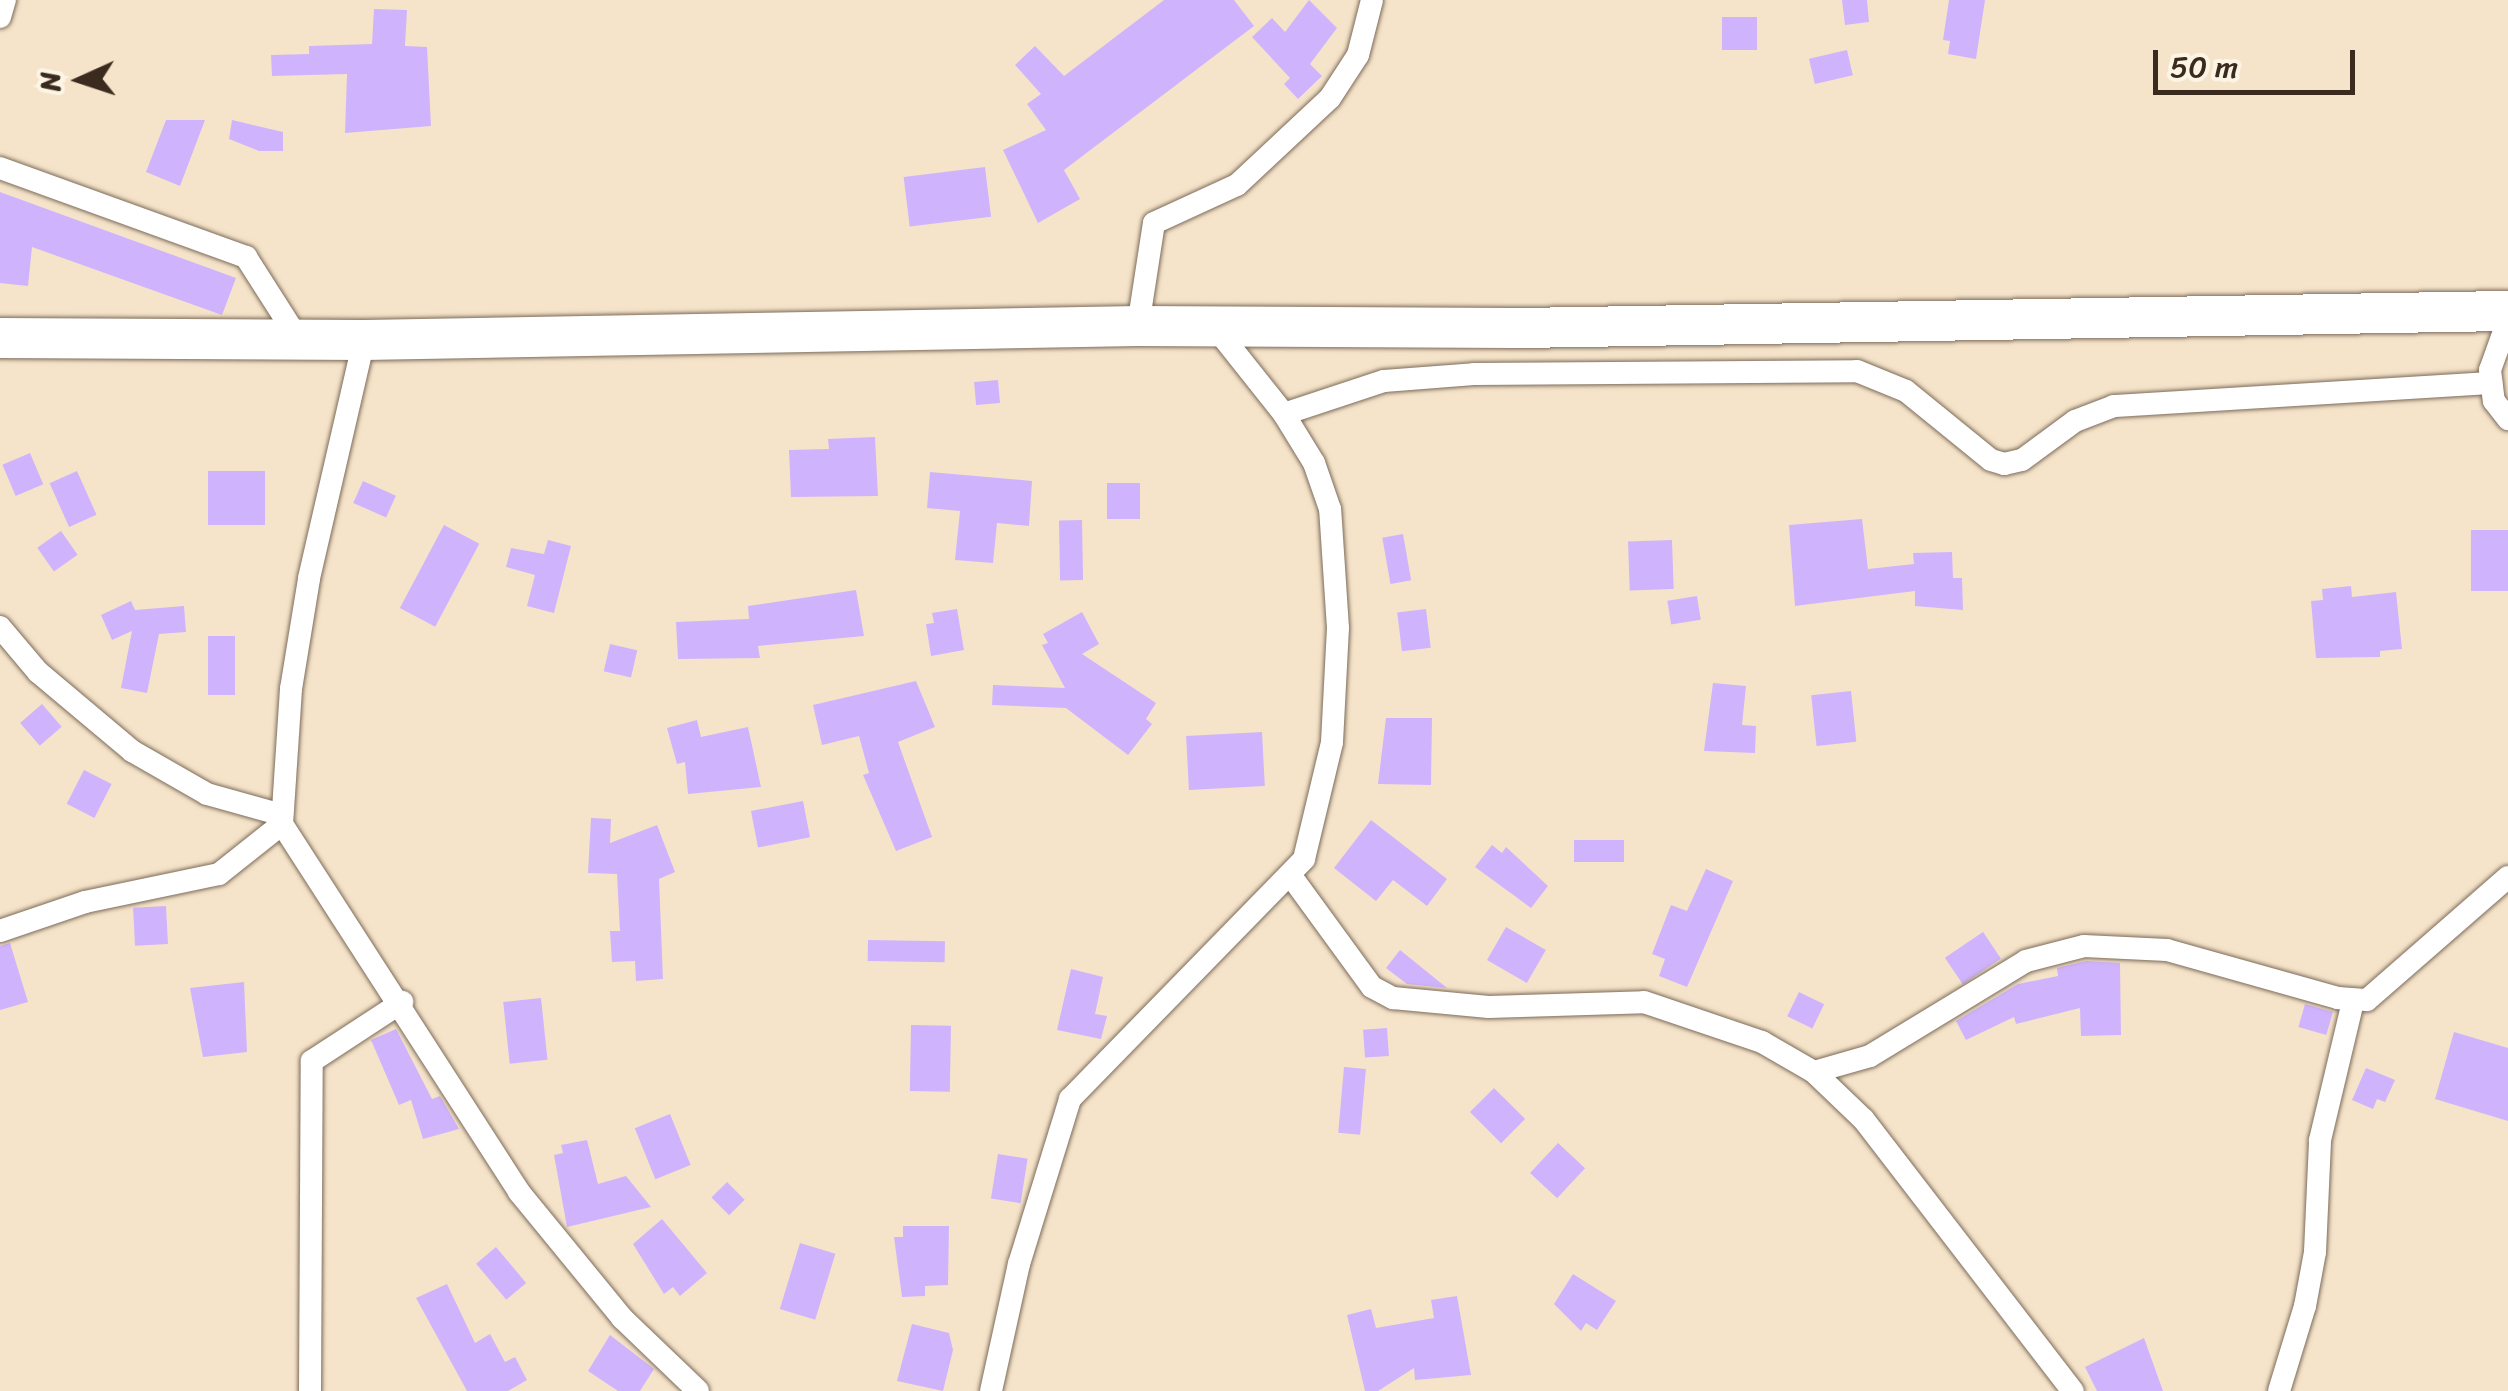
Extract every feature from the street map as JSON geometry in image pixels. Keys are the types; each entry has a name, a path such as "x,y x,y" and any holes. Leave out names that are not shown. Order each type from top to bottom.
{"highway":[{"path":"0,338 364,340 1213,325 1522,328 2508,311"}],"street":[{"path":"0,17 5,0"},
{"path":"1138,326 1147,238 1154,224 1236,185 1330,98 1358,55 1372,0"},
{"path":"0,168 246,257 297,338"},
{"path":"2508,320 2493,353 2491,384 2508,418"},
{"path":"992,1391 1019,1264 1070,1099 1304,859 1332,742 1338,628 1330,509 1314,463 1284,414 1213,325"},
{"path":"364,340 309,579 290,689 282,820 560,1247 698,1391"},
{"path":"1284,414 1337,391 1438,376 1857,370 1906,390 1991,460 2004,464 2022,460 2075,421 2114,406 2491,384"},
{"path":"0,627 38,672 132,750 207,794 282,820"},
{"path":"0,931 85,902 219,874 282,820"},
{"path":"1291,876 1372,987 1393,998 1489,1007 1644,1002 1762,1042 1814,1072 1864,1120 2073,1391"},
{"path":"1814,1072 1870,1056 1958,997 2026,961 2067,948 2167,950 2353,1001 2379,994 2508,877"},
{"path":"2279,1391 2305,1306 2315,1252 2320,1140 2353,1001"},
{"path":"310,1391 312,1061 402,1002"}],"building":[{"path":"1164,0 1234,0 1254,26 1064,170 1080,199 1038,223 1003,150 1046,130 1027,104 1041,94 1015,65 1035,46 1064,76"},
{"path":"1309,0 1337,28 1310,64 1322,76 1298,99 1284,84 1290,78 1252,37 1272,18 1285,32"},
{"path":"1842,0 1867,0 1869,22 1845,25"},
{"path":"1949,0 1985,0 1976,59 1948,54 1950,41 1943,40"},
{"path":"374,9 407,10 405,46 427,47 431,126 345,133 347,74 272,76 271,55 309,54 309,46 372,44"},
{"path":"1722,17 1757,17 1757,50 1722,50"},
{"path":"1847,50 1853,75 1815,84 1809,59"},
{"path":"166,120 205,120 180,186 146,172"},
{"path":"232,120 283,132 283,151 259,151 229,139"},
{"path":"985,167 991,217 910,227 904,177"},
{"path":"0,192 236,278 222,315 32,247 28,286 0,283"},
{"path":"998,380 1000,403 976,405 974,382"},
{"path":"875,437 878,496 791,497 789,450 829,449 828,439"},
{"path":"30,453 43,484 16,496 2,465"},
{"path":"77,471 97,515 69,527 50,483"},
{"path":"208,471 265,471 265,525 208,525"},
{"path":"930,472 1032,481 1029,526 997,523 993,563 955,560 960,511 927,508"},
{"path":"363,481 396,496 386,518 353,503"},
{"path":"1107,483 1140,483 1140,519 1107,519"},
{"path":"1862,519 1868,569 1914,564 1913,553 1952,552 1953,578 1962,578 1963,610 1915,606 1915,591 1795,606 1789,525"},
{"path":"1059,520 1082,520 1083,580 1060,580"},
{"path":"444,525 479,544 435,627 400,608"},
{"path":"2471,530 2508,530 2508,591 2471,591"},
{"path":"61,531 78,555 54,571 37,548"},
{"path":"1403,534 1411,580 1390,584 1382,538"},
{"path":"548,540 571,546 554,613 527,606 535,575 506,567 511,548 544,554"},
{"path":"1672,540 1674,589 1630,591 1628,542"},
{"path":"2351,586 2352,597 2396,592 2402,649 2380,651 2380,657 2316,658 2311,601 2323,600 2322,589"},
{"path":"856,590 864,636 758,646 760,658 678,659 676,622 749,619 748,606"},
{"path":"1697,596 1701,620 1671,624 1667,601"},
{"path":"131,601 135,610 184,606 186,632 159,634 147,693 121,688 132,631 112,640 101,615"},
{"path":"957,609 964,650 931,656 926,624 934,623 932,613"},
{"path":"1426,609 1431,648 1402,651 1397,613"},
{"path":"1082,612 1099,644 1082,654 1156,703 1146,719 1152,724 1128,755 1066,708 992,705 993,685 1065,688 1042,645 1048,643 1043,634"},
{"path":"208,636 235,636 235,695 208,695"},
{"path":"610,644 637,650 631,678 604,671"},
{"path":"916,681 935,727 898,742 932,837 896,851 863,775 869,773 859,736 822,745 813,705"},
{"path":"1713,683 1746,686 1742,725 1756,726 1755,753 1704,751"},
{"path":"1851,691 1856,742 1817,746 1811,695"},
{"path":"42,704 62,727 40,746 20,723"},
{"path":"1386,718 1432,718 1431,785 1378,784"},
{"path":"697,720 701,737 748,727 761,787 688,794 685,762 677,764 667,728"},
{"path":"1262,732 1265,786 1189,790 1186,736"},
{"path":"84,770 112,784 94,818 67,804"},
{"path":"803,801 810,837 758,847 751,811"},
{"path":"591,818 611,819 610,843 657,825 675,872 659,879 663,979 636,981 635,961 612,962 610,931 620,931 617,874 588,873"},
{"path":"1371,820 1447,879 1427,906 1393,880 1376,901 1334,868"},
{"path":"1574,840 1624,840 1624,862 1574,862"},
{"path":"1492,845 1502,853 1506,847 1548,886 1531,908 1475,867"},
{"path":"1706,869 1733,881 1687,987 1659,976 1665,959 1652,954 1671,905 1687,911"},
{"path":"166,906 168,944 135,946 133,908"},
{"path":"1506,927 1546,950 1527,983 1487,960"},
{"path":"1983,932 2001,959 1963,984 1945,958"},
{"path":"868,940 945,941 945,962 868,961"},
{"path":"10,943 28,1002 0,1010 0,946"},
{"path":"1400,950 1447,988 1407,984 1386,968"},
{"path":"2086,961 2120,963 2121,1035 2081,1036 2080,1008 2016,1024 2014,1017 1966,1040 1956,1021 2018,984 2058,976 2057,968"},
{"path":"1071,969 1103,977 1095,1014 1107,1016 1101,1039 1057,1030"},
{"path":"244,982 247,1052 203,1057 190,988"},
{"path":"1799,992 1824,1004 1812,1029 1787,1016"},
{"path":"541,998 547,1060 510,1064 503,1002"},
{"path":"2305,1004 2333,1012 2326,1035 2298,1027"},
{"path":"911,1025 951,1026 950,1092 910,1091"},
{"path":"1387,1028 1389,1056 1365,1058 1363,1030"},
{"path":"396,1029 432,1099 440,1096 459,1129 423,1139 411,1100 399,1105 371,1040"},
{"path":"2454,1032 2508,1048 2508,1121 2435,1099"},
{"path":"1344,1067 1366,1069 1360,1135 1338,1133"},
{"path":"2366,1068 2395,1080 2385,1102 2377,1099 2373,1109 2352,1100"},
{"path":"1494,1088 1525,1119 1501,1143 1470,1112"},
{"path":"670,1114 691,1165 655,1179 635,1128"},
{"path":"587,1140 598,1184 626,1176 651,1207 567,1227 554,1155 563,1153 561,1145"},
{"path":"1558,1143 1585,1168 1557,1198 1530,1173"},
{"path":"998,1154 1028,1159 1021,1203 991,1198"},
{"path":"727,1182 745,1200 729,1215 711,1198"},
{"path":"662,1219 707,1273 680,1296 673,1287 664,1294 633,1244"},
{"path":"903,1226 949,1226 948,1285 925,1286 925,1296 902,1297 894,1237 903,1237"},
{"path":"800,1243 835,1254 815,1320 780,1309"},
{"path":"496,1247 526,1283 506,1300 476,1264"},
{"path":"1573,1274 1616,1301 1597,1330 1586,1323 1581,1331 1554,1304"},
{"path":"447,1284 475,1343 490,1334 505,1362 515,1357 527,1380 508,1391 467,1391 416,1298"},
{"path":"1457,1296 1471,1375 1415,1380 1414,1368 1378,1391 1365,1391 1347,1315 1371,1309 1376,1328 1434,1318 1431,1300"},
{"path":"912,1324 949,1333 953,1350 943,1391 897,1381"},
{"path":"610,1335 654,1369 640,1391 618,1391 588,1371"},
{"path":"2144,1338 2163,1391 2097,1391 2085,1367"}]}
